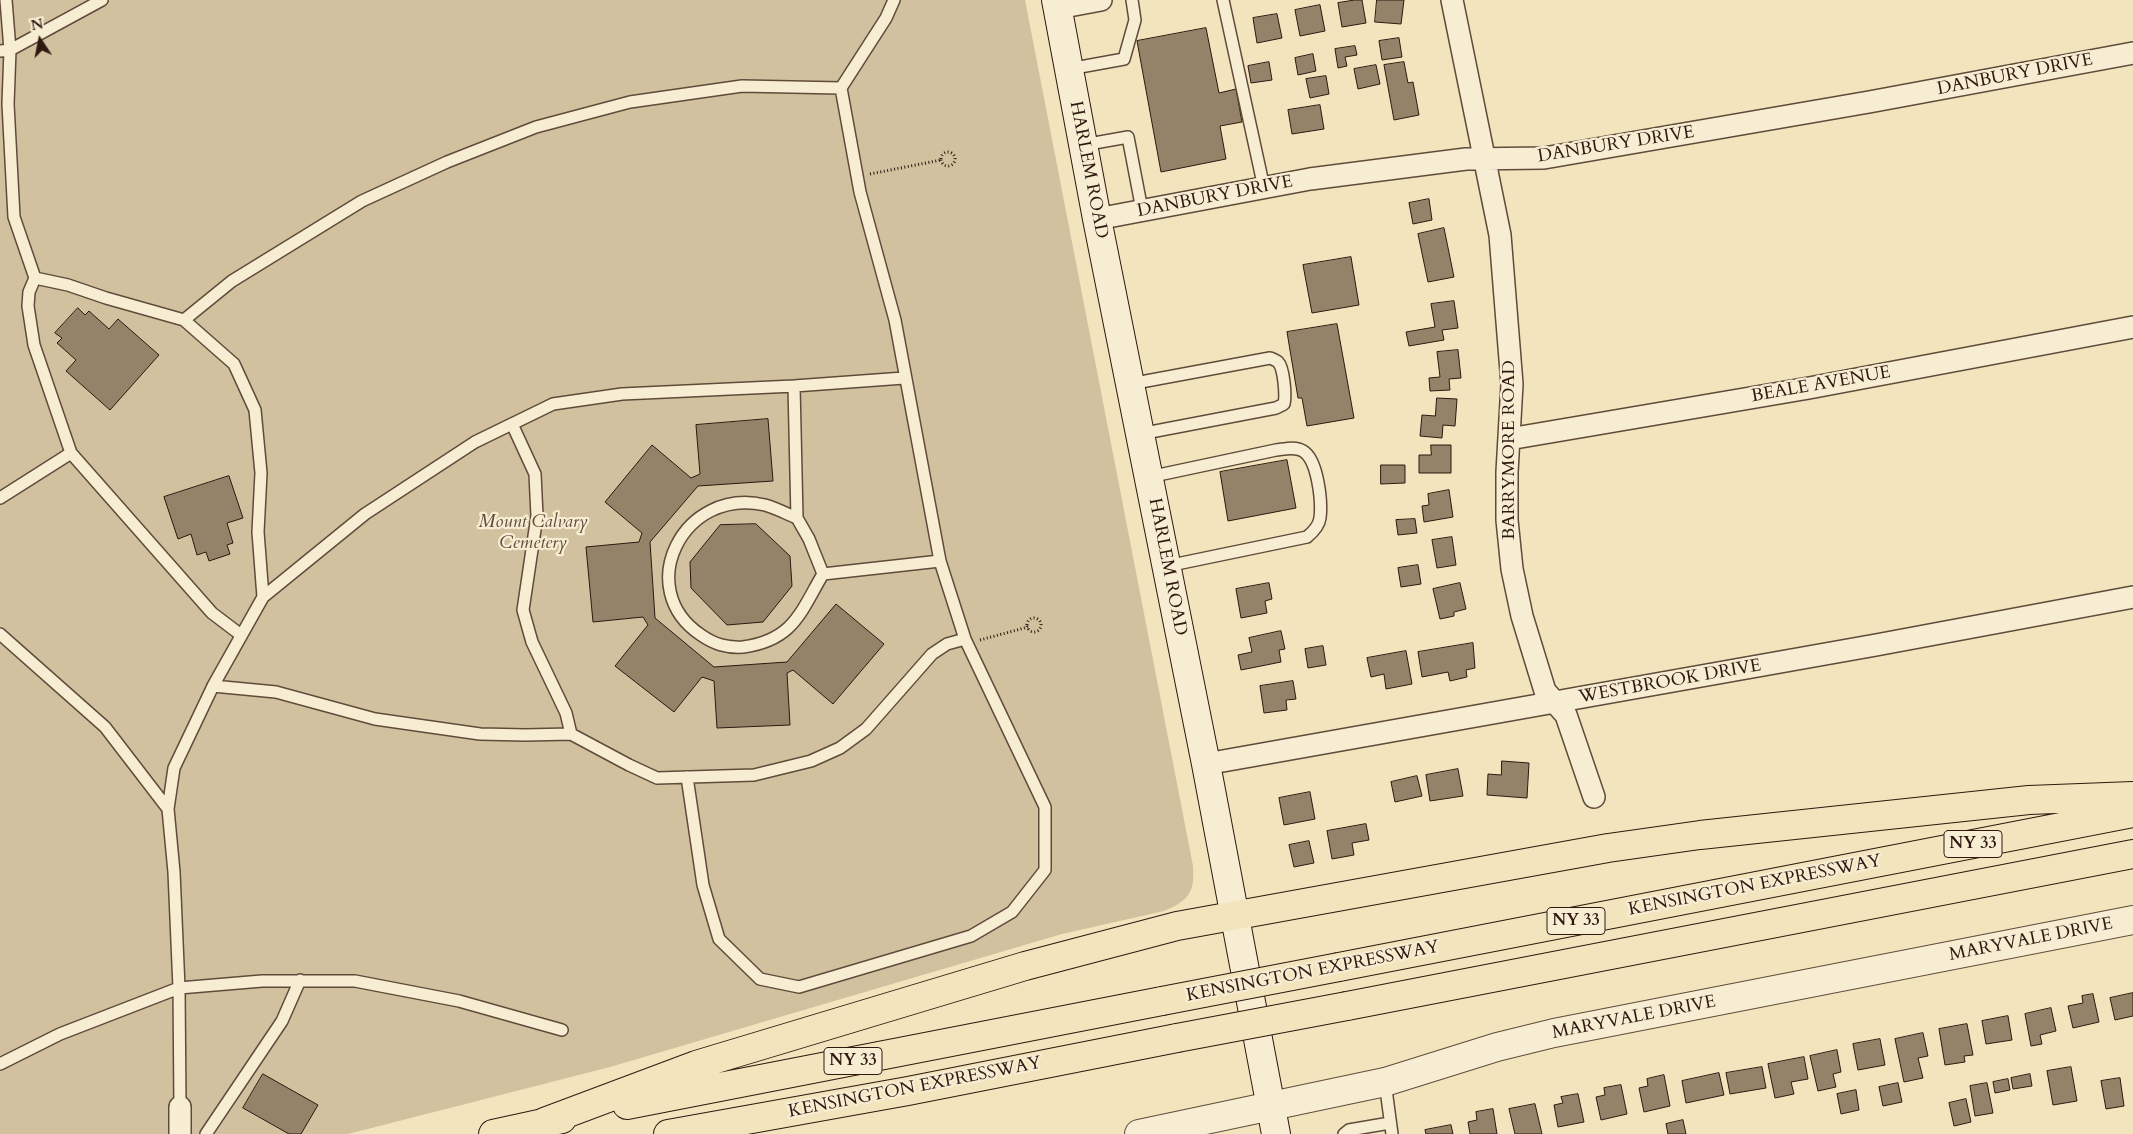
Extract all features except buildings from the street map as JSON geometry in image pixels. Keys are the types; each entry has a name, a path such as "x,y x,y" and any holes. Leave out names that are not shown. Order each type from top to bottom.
{"highway":[{"path":"544,1122 696,1065 851,1017 1034,963 1177,926 1234,914 1608,848 1700,835 2029,800 2133,796"},
{"name":"KENSINGTON EXPRESSWAY","path":"493,1134 544,1122 1162,1001 2133,813"},
{"name":"KENSINGTON EXPRESSWAY","path":"668,1134 908,1091 2133,854"}],"main road":[{"name":"HARLEM ROAD","path":"1057,4 1097,218 1206,764 1276,1134"},
{"name":"MARYVALE DRIVE","path":"1139,1134 1385,1082 1498,1047 1554,1033 2133,920"}],"street":[{"path":"1057,4 1101,0"},
{"name":"BARRYMORE ROAD","path":"1452,0 1500,235 1512,384 1506,472 1507,520 1512,569 1522,616 1544,691 1566,715 1594,798"},
{"name":"DANBURY DRIVE","path":"1097,218 1310,179 1466,159 1544,158 1869,102 2133,53"},
{"name":"BEALE AVENUE","path":"1509,439 1800,389 2133,327"},
{"name":"WESTBROOK DRIVE","path":"1206,764 1876,645 2133,597"},
{"path":"180,1107 180,1134"}],"lane":[{"path":"6,0 5,50 14,217 35,278 29,292 28,306 34,345 71,453 212,613 241,635"},
{"path":"5,50 102,0"},
{"path":"686,777 704,885 719,939 760,979 799,987 971,936 1012,912 1045,870 1045,807 966,641 940,560 904,378 895,320 857,176 841,88 886,18 894,0"},
{"path":"1069,69 1124,59 1135,20 1132,0"},
{"path":"1223,0 1264,188"},
{"path":"184,320 232,281 362,201 447,162 536,127 630,102 742,86 841,88"},
{"path":"1083,145 1128,137 1142,210"},
{"path":"35,278 68,285 184,320 234,364 256,410 261,473 258,532 263,597"},
{"path":"1130,384 1270,358 1278,361 1286,396 1284,404 1276,408 1140,434"},
{"path":"180,1107 179,988 174,872 168,809 174,768 213,686 263,597 365,514 475,442 553,404 622,394 794,386 904,378"},
{"path":"794,386 797,518 809,539 823,574"},
{"path":"512,424 535,474 537,516 523,610 532,642 566,713 571,734"},
{"path":"1149,477 1276,450 1294,448 1304,452 1312,460 1316,474 1320,519 1314,531 1307,537 1166,566"},
{"path":"0,498 71,453"},
{"path":"797,518 765,505 730,503 711,509 682,534 674,549 670,566 670,591 676,611 689,627 717,645 734,648 754,646 787,629 798,615 823,574"},
{"path":"823,574 940,560"},
{"path":"0,634 105,727 168,809"},
{"path":"213,686 276,692 375,719 471,732 525,735 571,734 657,778 754,775 810,761 840,748 866,729 932,654 947,644 966,641"},
{"path":"206,1134 282,1021 300,980"},
{"path":"0,1064 60,1034 179,988 262,981 355,982 459,1001 562,1030"},
{"path":"1344,1134 1348,1130 1391,1128 1385,1082"}],"path":[{"path":"948,152 952,153 955,157 954,162 949,166 943,164 941,160 942,155 948,152"},
{"path":"857,176 941,160"},
{"path":"1033,618 1038,619 1042,624 1039,631 1034,632 1028,627 1029,620 1033,618"},
{"path":"966,641 1028,627"}],"green space":[{"name":"Mount Calvary Cemetery","path":"0,0 1025,0 1193,866 1193,883 1188,895 1179,904 1164,911 1062,934 610,1067 348,1134 0,1134"}]}
